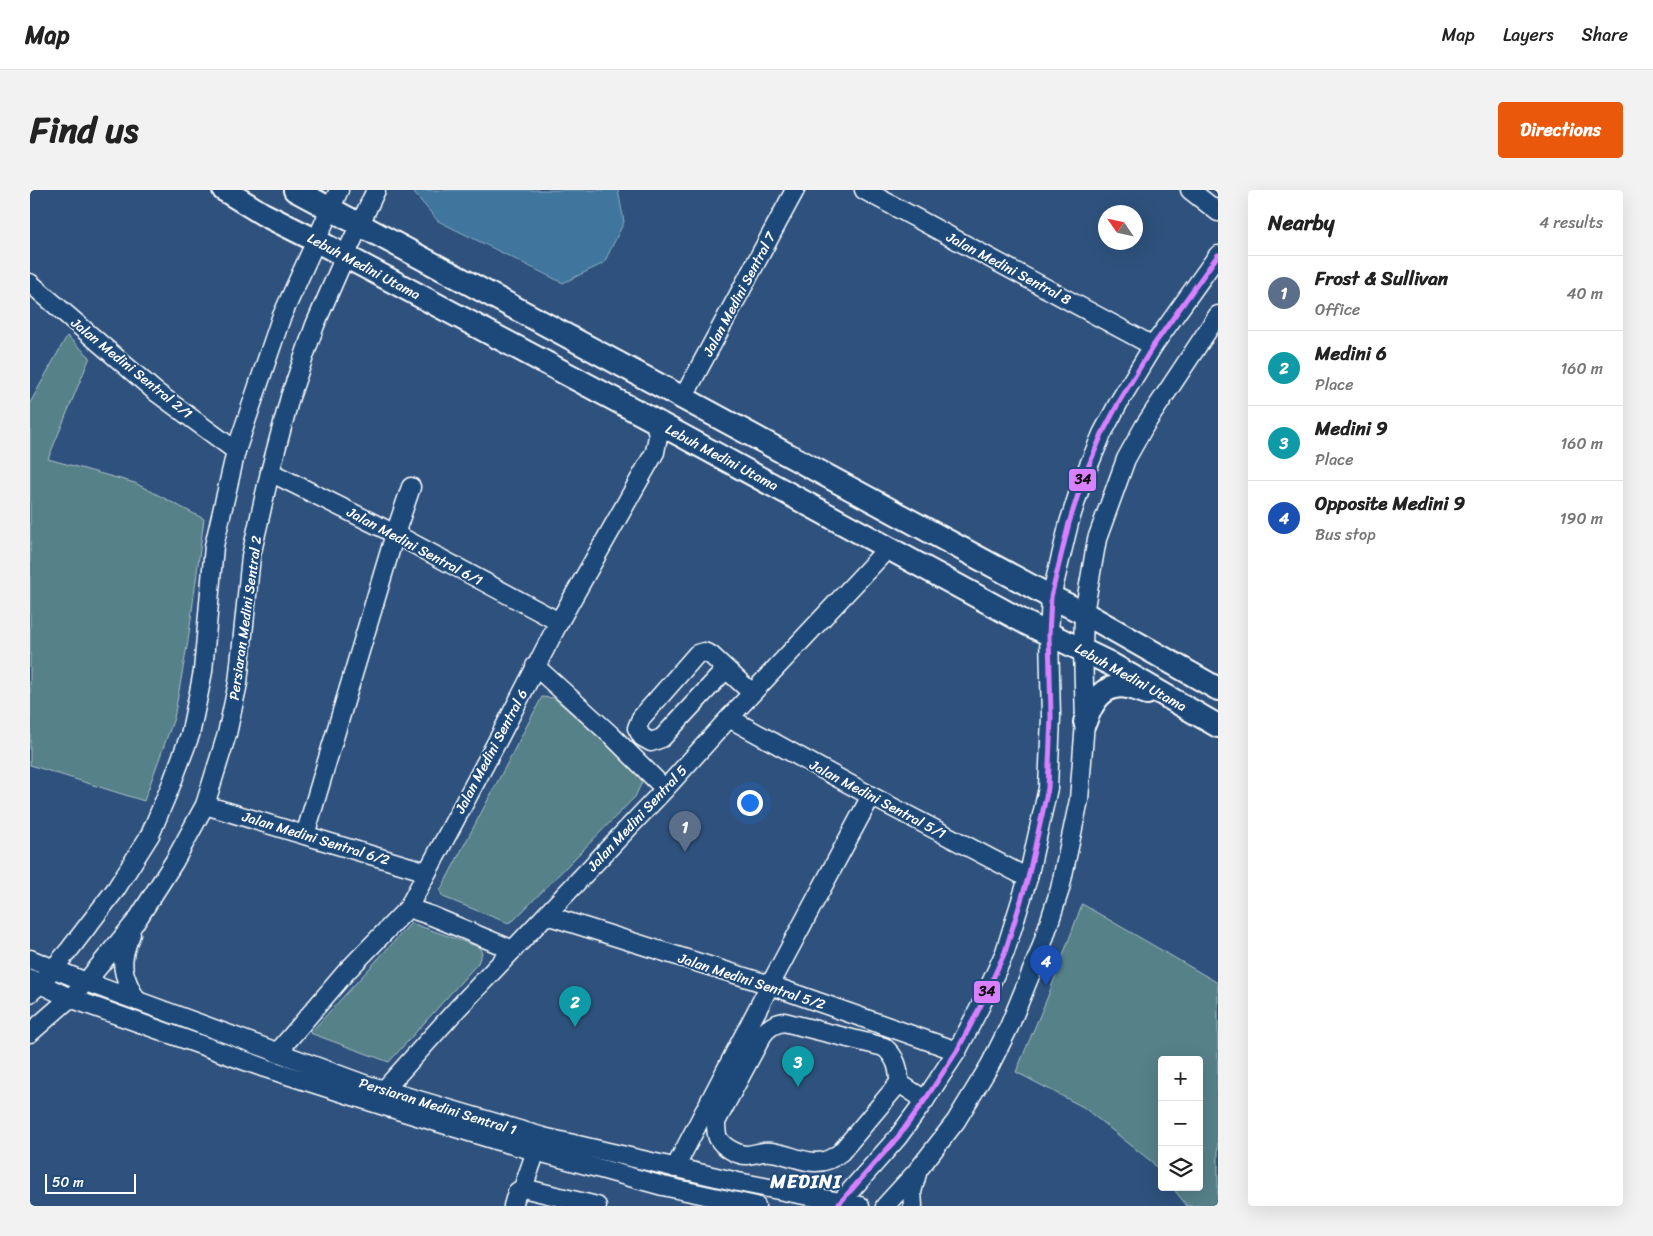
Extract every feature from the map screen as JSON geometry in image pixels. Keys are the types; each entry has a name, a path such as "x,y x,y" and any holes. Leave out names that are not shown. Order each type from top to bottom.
{"main road":[{"name":"Lebuh Medini Utama","path":"224,190 263,214 655,421 1050,635 1083,649 1218,726"},
{"path":"295,190 335,199 360,224 1051,597 1084,613 1218,689"},
{"path":"1085,722 1091,706 1097,698 1115,686 1126,687 1170,699"}],"street":[{"name":"Persiaran Medini Sentral 2","path":"30,1033 86,982 137,920 174,862 204,805 227,734 238,683 251,556 270,472 290,397 312,334 345,256 376,190"},
{"name":"Jalan Medini Sentral 7","path":"683,398 795,190"},
{"name":"Jalan Medini Sentral 8","path":"864,190 1153,346"},
{"path":"1190,190 1218,212"},
{"path":"33,985 54,968 116,888 150,835 172,785 190,735 203,671 214,546 236,450 281,318 335,199"},
{"path":"838,1204 898,1137 925,1100 957,1051 1005,952 1028,878 1048,788 1051,717 1051,597 1069,523 1083,479 1111,418 1153,346 1218,256"},
{"name":"Jalan Medini Sentral 2/1","path":"30,283 156,392 236,450"},
{"path":"885,1206 918,1170 956,1121 990,1065 1009,1027 1040,951 1060,889 1079,800 1085,722 1084,613 1097,539 1126,459 1145,425 1218,315"},
{"name":"Jalan Medini Sentral 6","path":"277,1053 346,972 408,908 500,736 535,666 655,452 658,436 655,421"},
{"name":"Jalan Medini Sentral 6/1","path":"270,472 395,534 559,622"},
{"path":"305,834 395,534 412,487"},
{"name":"Jalan Medini Sentral 5","path":"384,1090 889,547"},
{"path":"726,669 662,738 651,742 642,737 637,728 641,718 697,654 704,652 711,655 752,693"},
{"path":"535,666 612,736 665,789"},
{"name":"Jalan Medini Sentral 5/1","path":"729,718 871,796 1028,878"},
{"path":"675,1168 871,796"},
{"name":"Jalan Medini Sentral 6/2","path":"204,805 426,872"},
{"path":"408,908 513,950"},
{"name":"Jalan Medini Sentral 5/2","path":"546,915 770,985 957,1051"},
{"path":"137,920 126,945 123,974 137,1000"},
{"name":"Persiaran Medini Sentral 1","path":"30,959 86,982 355,1082 542,1137 838,1204 860,1206"},
{"name":"Persiaran Medini Sentral 1","path":"33,985 265,1068 381,1105 663,1186 756,1206"},
{"path":"784,1022 884,1047 896,1062 899,1083 835,1157 817,1163 773,1152 763,1151 746,1155 732,1151 724,1145 718,1138 716,1122 762,1036 775,1024 784,1022"},
{"path":"899,1083 925,1100"},
{"path":"513,1206 517,1192 523,1188 536,1151"},
{"path":"738,1182 746,1155"},
{"path":"913,1206 912,1192 918,1170"},
{"path":"523,1188 598,1206"}],"green space":[{"path":"67,336 90,357 48,459 135,483 204,519 188,641 174,718 144,801 30,765 30,403"},
{"path":"542,697 554,698 639,773 642,782 635,797 514,920 508,923 443,897 440,891"},
{"path":"1082,904 1218,983 1218,1206 1187,1206 1175,1191 1203,1191 1203,1056 1158,1056 1158,1169 1152,1162 1083,1107 1016,1072 1048,996"},
{"path":"411,923 479,947 482,953 478,963 389,1062 310,1033"}],"water":[{"path":"416,190 618,190 624,222 604,263 563,283 438,221 414,193"}],"transit line":[{"name":"34","path":"837,1206 898,1137 925,1100 957,1051 1005,952 1028,878 1048,788 1051,717 1049,635 1051,597 1069,523 1083,479 1102,434 1119,402 1153,346 1218,255"}],"place":[{"name":"Frost & Sullivan","path":"685,852"},
{"name":"Opposite Medini 9","path":"1046,986"},
{"name":"Medini 6","path":"575,1027"},
{"name":"Medini 9","path":"798,1087"}],"district":[{"name":"MEDINI","path":"806,1181"}]}
